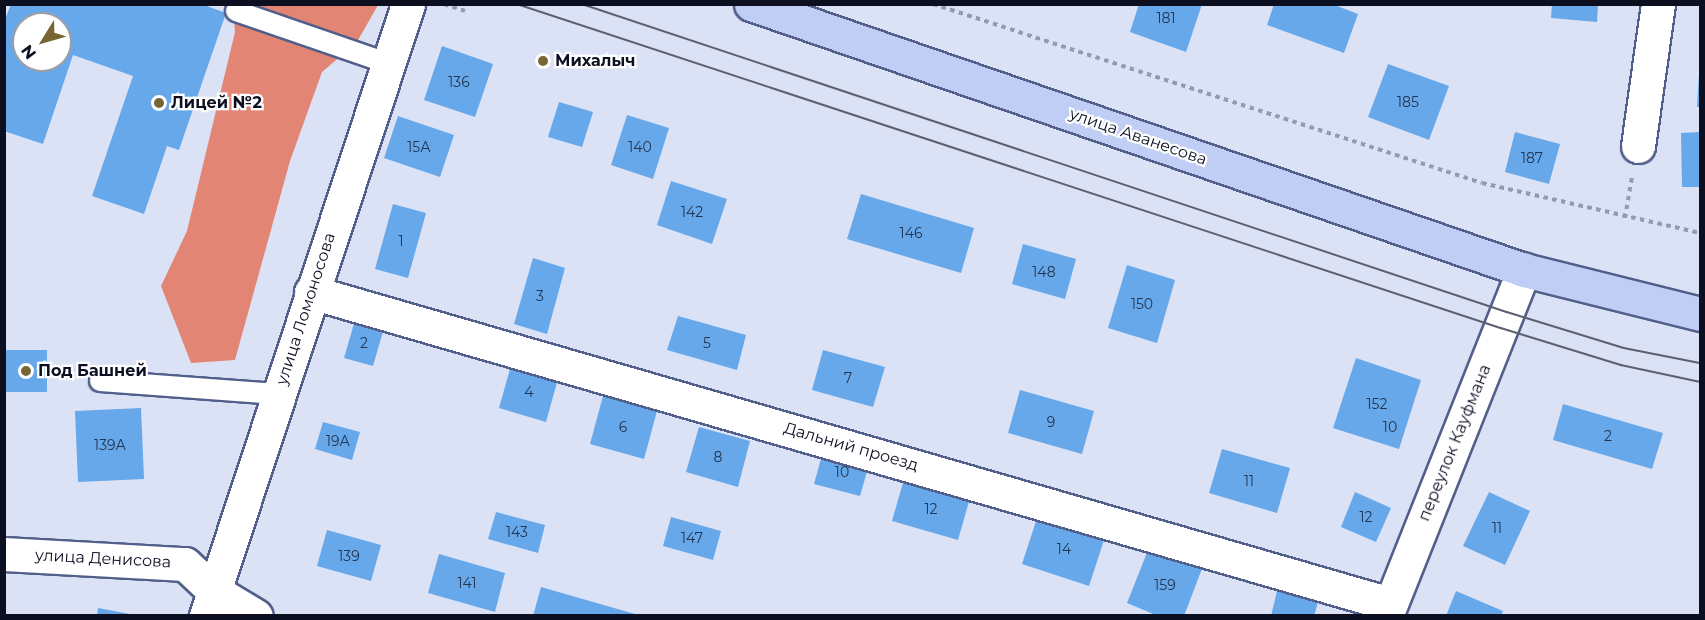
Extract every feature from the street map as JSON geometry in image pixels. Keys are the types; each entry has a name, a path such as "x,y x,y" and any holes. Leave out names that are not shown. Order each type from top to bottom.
{"highway":[{"name":"улица Аванесова","path":"751,4 1524,270 1701,314"}],"street":[{"name":"улица Ломоносова","path":"210,603 310,292 408,4"},
{"path":"1638,146 1658,4"},
{"name":"переулок Кауфмана","path":"1388,610 1524,270"},
{"name":"Дальний проезд","path":"310,292 1388,610"},
{"name":"улица Денисова","path":"4,554 185,564 210,603 256,615"}],"lane":[{"path":"236,11 387,63"},
{"path":"100,381 278,394"}],"path":[{"path":"444,4 465,11"},
{"path":"933,4 1482,183 1625,219 1701,233"},
{"path":"1625,219 1638,146"}],"shaded area":[{"path":"233,5 378,5 357,42 322,72 290,161 235,360 191,363 161,286 187,231 235,32"}],"building":[{"name":"Лицей №2","path":"11,4 201,4 226,13 179,150 167,146 144,214 92,196 133,76 73,55 72,58 72,12 12,12 12,72 67,72 43,144 4,131 4,22"},
{"path":"1139,4 1202,4 1186,52 1130,32"},
{"path":"1274,4 1332,4 1358,14 1344,53 1267,25"},
{"path":"1552,4 1598,4 1597,22 1551,18"},
{"path":"442,46 493,64 475,117 424,100"},
{"path":"1700,59 1700,107 1697,107"},
{"path":"1388,64 1449,86 1429,140 1368,117"},
{"path":"559,102 593,112 582,147 548,137"},
{"path":"627,115 669,128 653,179 611,165"},
{"path":"398,116 454,135 440,177 384,158"},
{"path":"1515,132 1560,144 1549,184 1505,172"},
{"path":"1700,132 1700,187 1682,187 1681,133"},
{"path":"671,181 727,199 712,244 657,225"},
{"path":"861,194 974,228 961,273 847,239"},
{"path":"393,204 426,213 408,278 375,269"},
{"path":"1023,244 1076,259 1065,299 1012,284"},
{"path":"533,258 565,268 547,334 514,324"},
{"path":"1127,265 1175,280 1157,343 1108,328"},
{"path":"678,316 746,335 737,370 667,350"},
{"path":"355,320 384,328 373,366 344,358"},
{"name":"Под Башней","path":"4,350 47,350 47,392 4,392"},
{"path":"823,350 885,367 873,407 812,390"},
{"path":"1356,358 1421,380 1399,449 1333,428"},
{"path":"512,362 559,375 546,422 499,408"},
{"path":"1020,390 1094,411 1082,454 1008,433"},
{"path":"603,396 657,411 644,459 590,444"},
{"path":"1563,404 1663,433 1652,469 1553,440"},
{"path":"141,408 144,479 78,482 75,411"},
{"path":"323,422 360,432 352,460 315,449"},
{"path":"699,427 750,441 738,487 686,472"},
{"path":"824,448 870,461 860,496 814,484"},
{"path":"1222,449 1290,468 1277,513 1209,493"},
{"path":"904,479 970,498 958,540 892,521"},
{"path":"1355,492 1391,508 1376,542 1341,527"},
{"path":"1489,492 1530,511 1505,565 1463,546"},
{"path":"496,512 545,525 538,553 488,539"},
{"path":"1039,512 1106,534 1089,586 1022,564"},
{"path":"671,517 721,531 713,560 663,546"},
{"path":"327,530 381,545 371,581 317,566"},
{"path":"1150,545 1203,566 1184,616 1158,616 1127,603"},
{"path":"439,554 505,573 495,612 428,593"},
{"path":"541,587 635,614 634,616 533,616"},
{"path":"1277,591 1318,602 1314,616 1271,616"},
{"path":"1456,591 1503,611 1501,616 1446,616"},
{"path":"98,608 130,614 130,616 97,616"}],"tram line":[{"path":"517,4 1501,328 1621,365 1700,382"},
{"path":"582,4 1507,312 1624,348 1700,363"}],"place":[{"name":"Михалыч","path":"543,61"},
{"name":"Лицей №2","path":"159,103"},
{"name":"Под Башней","path":"26,371"}]}
